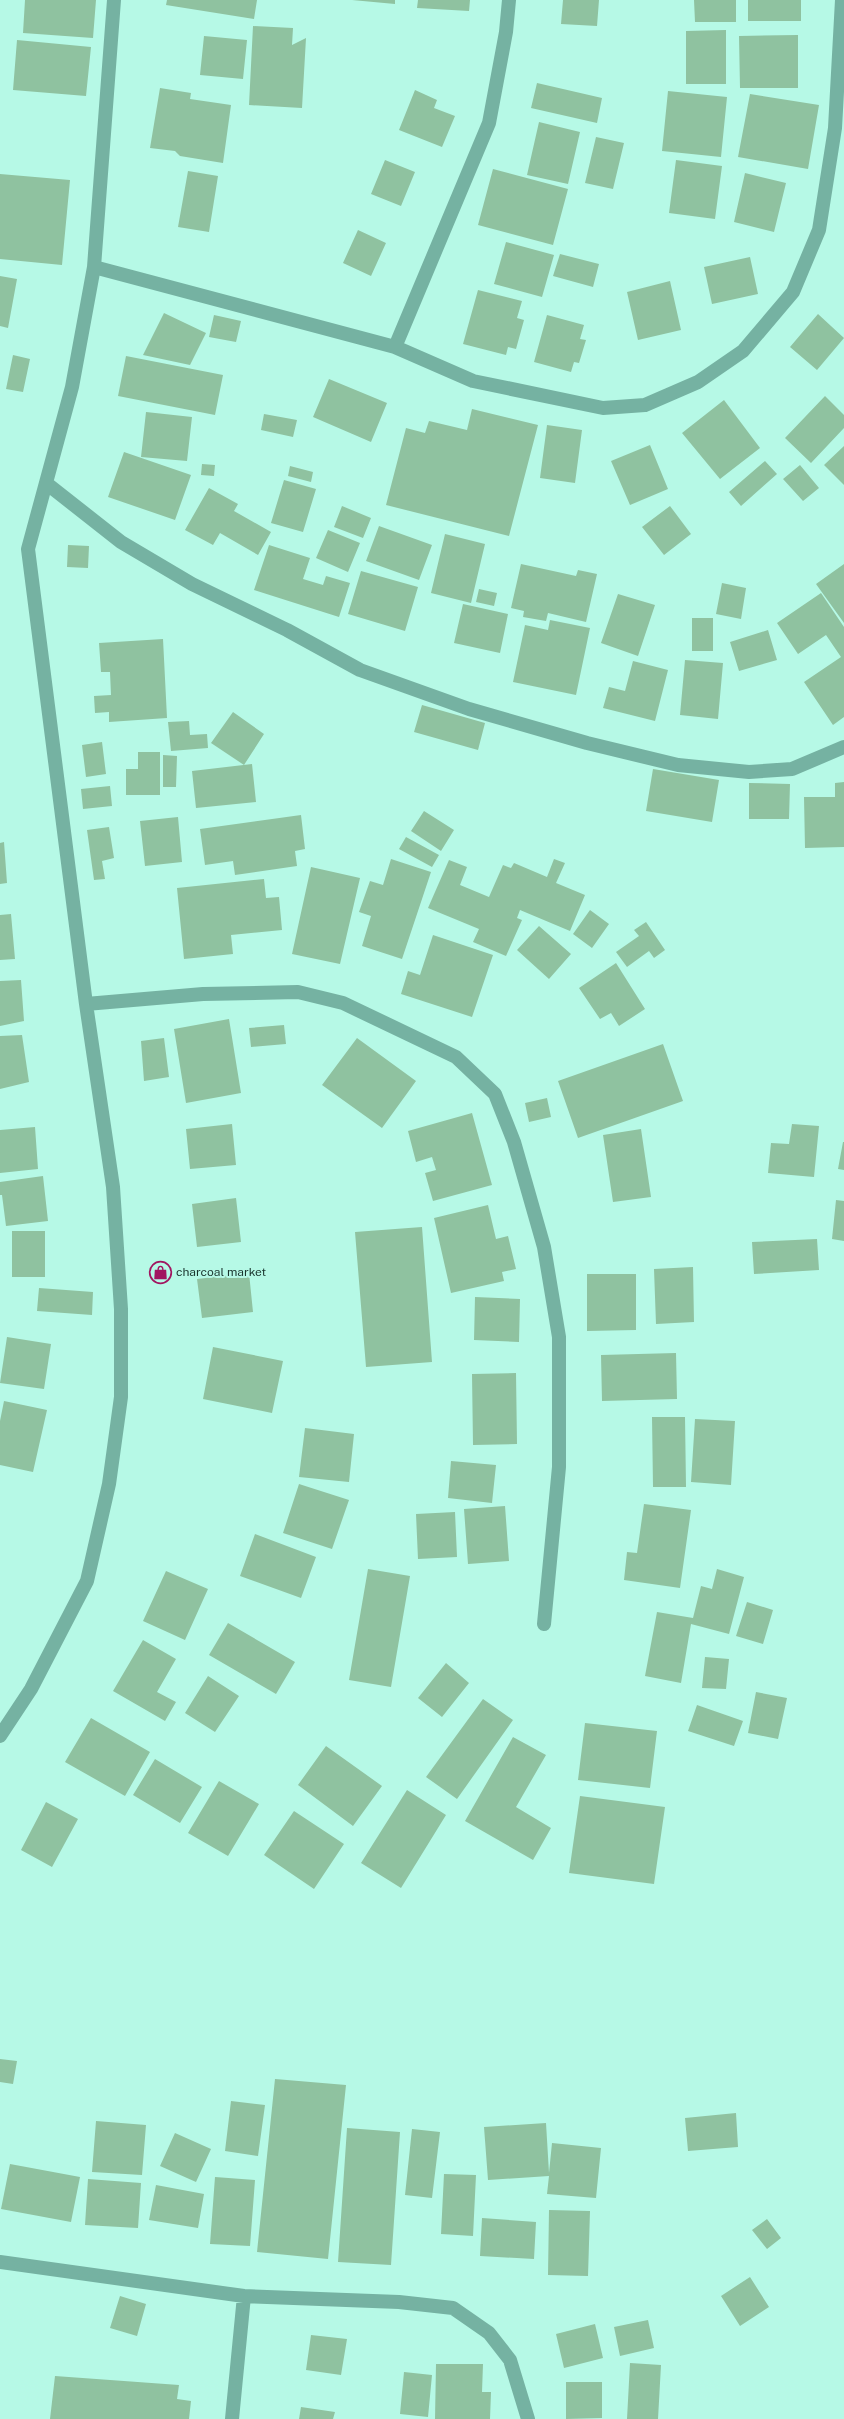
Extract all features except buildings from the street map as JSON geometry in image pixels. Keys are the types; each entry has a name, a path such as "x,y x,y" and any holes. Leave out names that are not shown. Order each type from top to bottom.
{"street":[{"path":"0,1736 31,1689 87,1581 109,1484 121,1397 121,1309 112,1187 86,1004 28,549 72,387 94,267 114,0"},
{"path":"395,347 489,122 506,32 509,0"},
{"path":"94,267 395,347 473,381 603,408 645,405 698,382 743,351 793,292 819,230 835,128 842,0"},
{"path":"46,483 121,542 192,584 287,630 360,670 469,709 586,743 678,765 749,772 792,769 844,746"},
{"path":"86,1004 203,994 298,992 343,1003 456,1057 495,1094 514,1142 544,1246 559,1336 559,1467 544,1624"},
{"path":"0,2262 244,2296 399,2302 453,2308 489,2333 510,2360 528,2419"},
{"path":"232,2419 244,2296"}],"place":[{"name":"charcoal market","path":"160,1272"}]}
